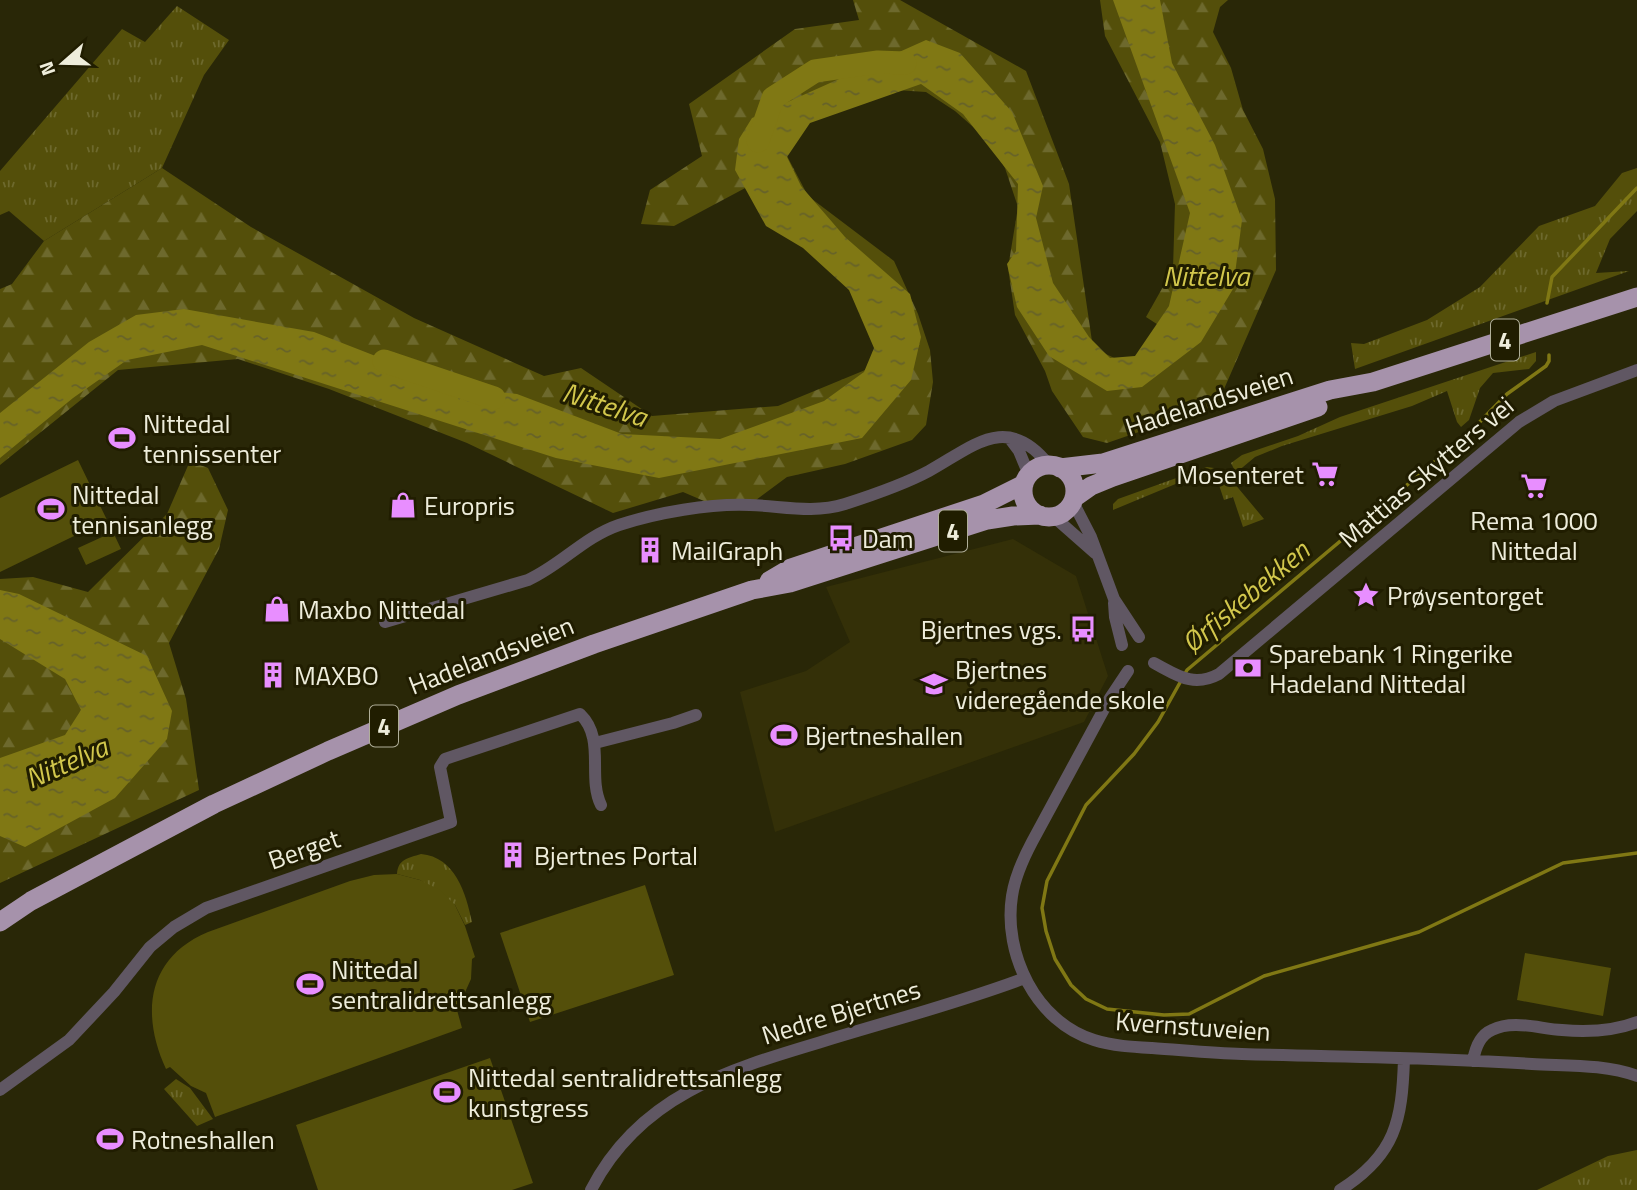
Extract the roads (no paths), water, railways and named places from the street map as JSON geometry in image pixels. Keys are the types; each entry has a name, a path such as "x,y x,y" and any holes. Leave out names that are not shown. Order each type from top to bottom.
{"highway":[{"name":"Hadelandsveien","path":"1055,466 1080,467 1103,463 1330,390 1373,383 1637,297"},
{"name":"Hadelandsveien","path":"1073,500 1091,486 1114,477 1348,397 1373,383"},
{"name":"4","path":"1027,480 1040,467 1055,466"},
{"path":"1055,466 1068,474 1074,483 1073,500"},
{"name":"Hadelandsveien","path":"752,590 791,568 984,504 1027,480"},
{"path":"1027,480 1024,495 1028,505 1046,516"},
{"name":"4","path":"1046,516 1066,510 1073,500"},
{"name":"Hadelandsveien","path":"0,922 31,901 214,804 391,723 554,658 752,590 790,583 997,518 1046,516"},
{"name":"Hadelandsveien","path":"0,910 31,901"}],"street":[{"name":"Mattias Skytters vei","path":"1154,663 1173,674 1194,681 1213,677 1235,663 1525,418 1554,401 1637,370"},
{"path":"385,622 528,580 595,536 633,521 662,514 736,505 806,510 842,505 916,477 982,440 996,437 1028,444 1055,466"},
{"path":"1010,439 1019,451 1027,480"},
{"path":"1073,500 1091,537 1095,554 1114,599 1139,637"},
{"path":"1046,516 1095,554"},
{"path":"1114,599 1122,645"},
{"name":"Kvernstuveien","path":"1128,671 1029,848 1016,876 1011,899 1017,959 1037,999 1059,1021 1084,1037 1104,1043 1206,1052 1473,1061 1610,1070 1637,1076"},
{"name":"Berget","path":"0,1090 69,1040 114,992 150,947 174,927 206,908 451,822 440,767 445,759 579,714 591,729 595,743 597,792 601,805"},
{"path":"595,743 696,715"},
{"name":"Nedre Bjertnes","path":"591,1190 612,1154 632,1132 660,1109 701,1083 759,1060 1025,978"},
{"path":"1473,1061 1481,1040 1493,1029 1513,1025 1599,1030 1637,1022"},
{"path":"1340,1190 1365,1172 1392,1137 1401,1114 1404,1059"}],"water":[{"name":"Nittelva","path":"1113,0 1160,0 1172,63 1215,145 1242,220 1233,289 1201,342 1142,387 1107,391 1049,356 1017,307 1007,264 1016,251 1018,184 963,114 921,84 810,123 787,157 801,186 845,237 910,294 921,337 911,380 862,438 659,478 556,458 202,345 127,360 73,398 0,458 0,413 89,342 136,315 184,309 314,332 455,387 517,394 622,434 720,439 824,401 864,372 874,348 849,290 803,248 766,226 735,170 739,139 752,118 926,40 960,53 1012,112 1043,186 1036,218 1053,283 1089,337 1110,358 1135,356 1169,306 1190,213"},
{"name":"Nittelva","path":"0,590 19,594 147,656 172,711 167,739 115,798 25,847 0,836 0,758 65,735 81,710 65,679 0,639"}],"waterway":[{"name":"Nittelva","path":"758,141 773,98 815,71 878,62 905,63"},
{"name":"Ørfiskebekken","path":"1547,303 1552,277 1637,188"},
{"name":"Ørfiskebekken","path":"1549,355 1546,366 1507,394 1470,432 1187,670 1158,722 1134,754 1086,805 1047,881 1042,908 1046,931 1055,959 1071,985 1086,999 1107,1009 1164,1015 1189,1014 1264,976 1419,932 1563,863 1637,853"},
{"name":"Nittelva","path":"384,361 494,398"}],"place":[{"name":"Nittedal tennissenter","path":"122,438"},
{"name":"Mosenteret","path":"1325,474"},
{"name":"Rema 1000 Nittedal","path":"1534,486"},
{"name":"Europris","path":"403,505"},
{"name":"Nittedal tennisanlegg","path":"51,509"},
{"name":"Dam","path":"841,538"},
{"name":"MailGraph","path":"650,550"},
{"name":"Prøysentorget","path":"1366,595"},
{"name":"Maxbo Nittedal","path":"277,609"},
{"name":"Bjertnes vgs.","path":"1083,629"},
{"name":"Sparebank 1 Ringerike Hadeland Nittedal","path":"1248,668"},
{"name":"MAXBO","path":"273,675"},
{"name":"Bjertnes videregående skole","path":"934,684"},
{"name":"Bjertneshallen","path":"784,735"},
{"name":"Bjertnes Portal","path":"513,855"},
{"name":"Nittedal sentralidrettsanlegg","path":"310,984"},
{"name":"Nittedal sentralidrettsanlegg kunstgress","path":"447,1092"},
{"name":"Rotneshallen","path":"110,1139"}]}
